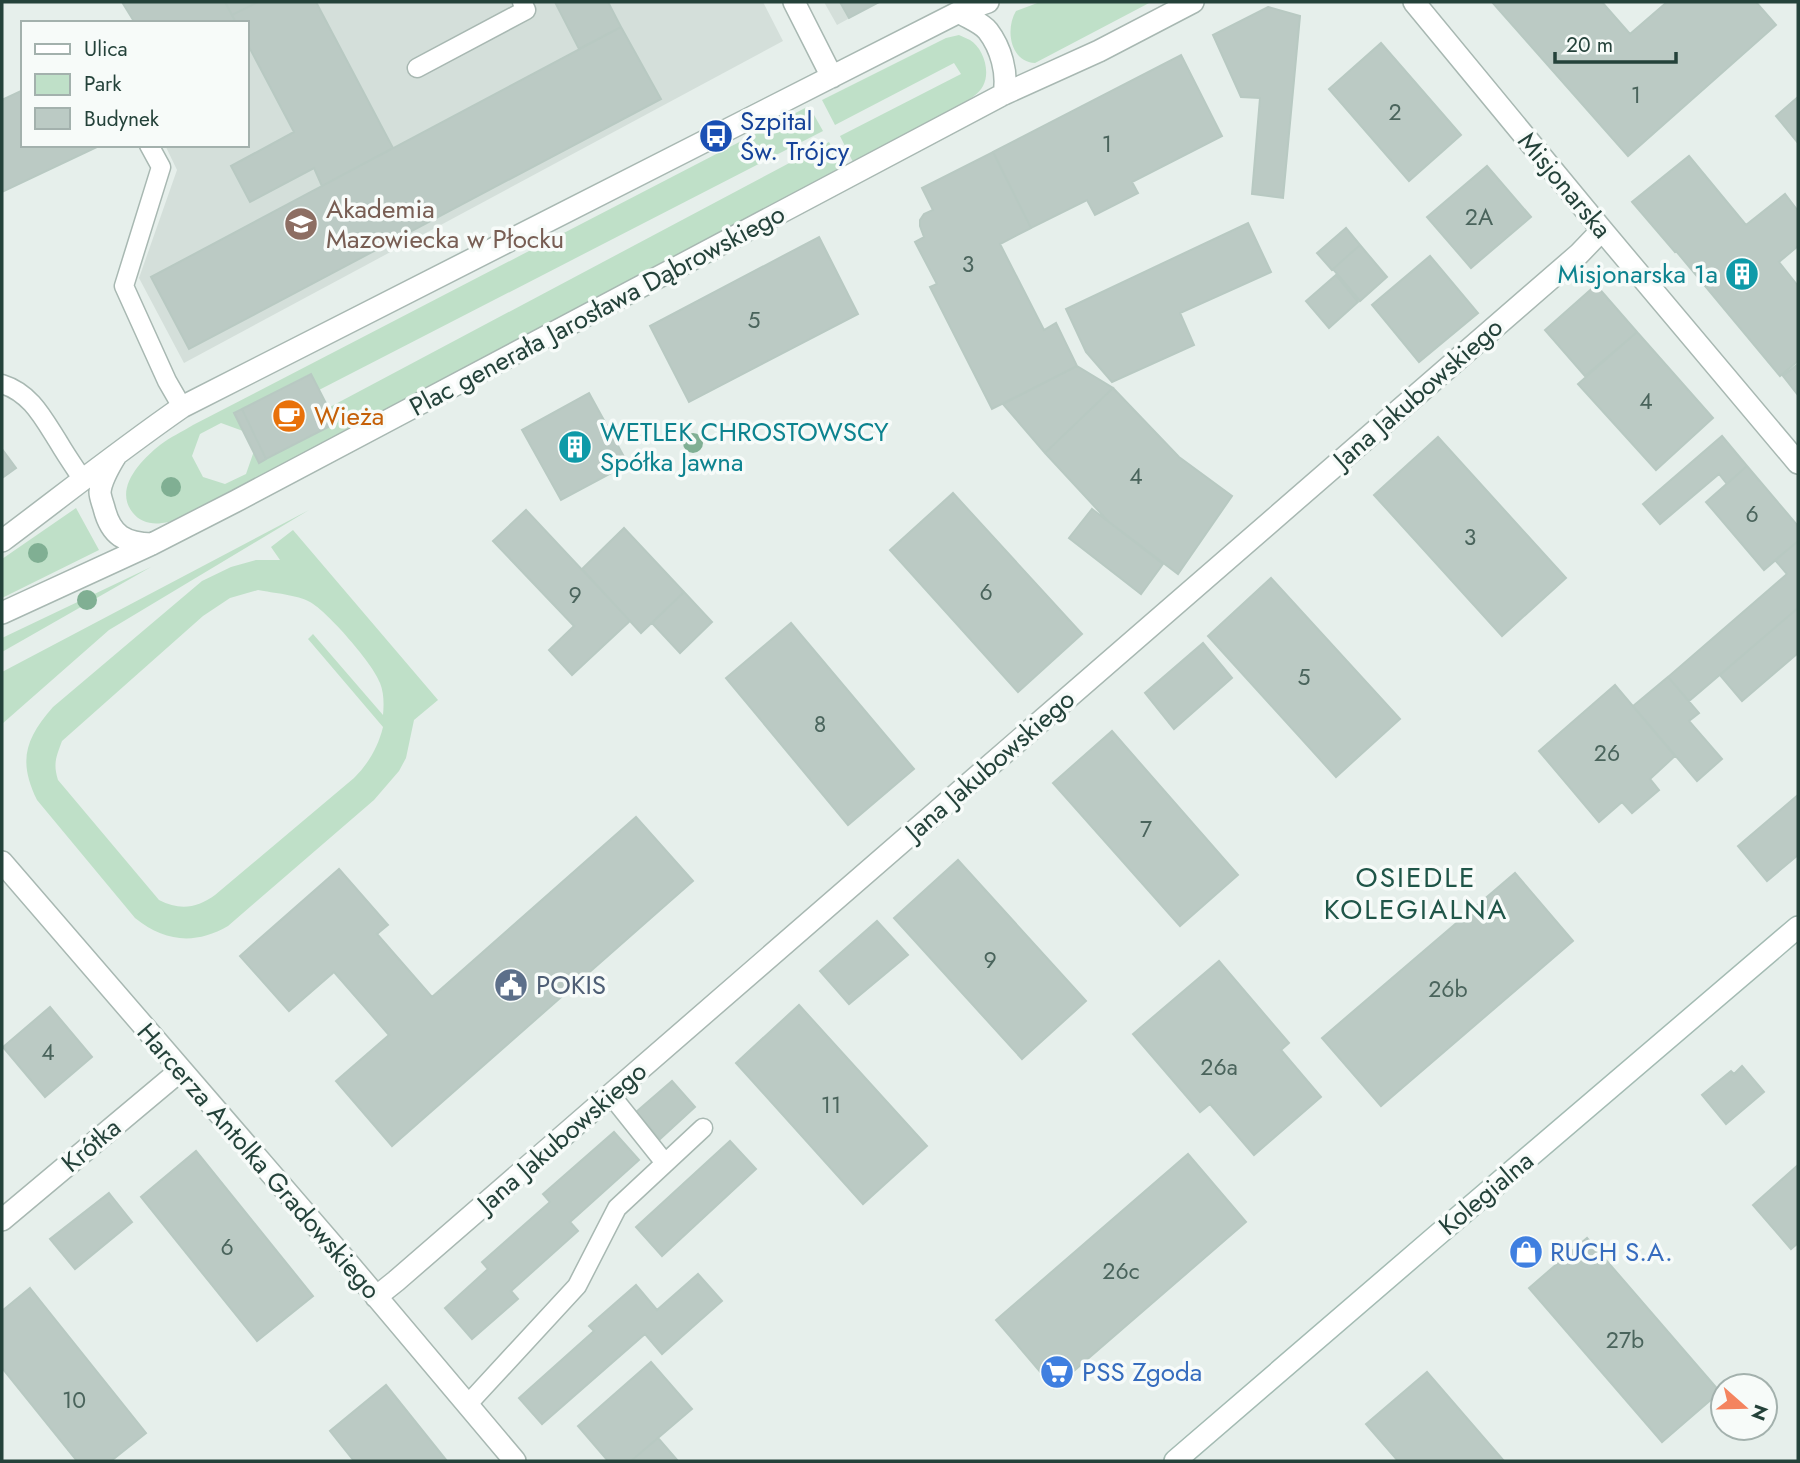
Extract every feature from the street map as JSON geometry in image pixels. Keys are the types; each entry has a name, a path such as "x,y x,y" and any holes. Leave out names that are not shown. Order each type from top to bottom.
{"street":[{"path":"794,2 832,77"},
{"path":"2,541 181,407 959,12 988,2"},
{"name":"Plac generała Jarosława Dąbrowskiego","path":"2,613 152,544 1004,94 1099,51 1193,2"},
{"name":"Misjonarska","path":"1414,2 1798,463"},
{"path":"959,12 986,29 1000,53 1006,80 1004,94"},
{"name":"Jana Jakubowskiego","path":"376,1297 1579,254 1602,230"},
{"path":"118,452 107,471 100,492 106,518 121,538 134,543 152,544"},
{"name":"Harcerza Antolka Gradowskiego","path":"2,862 515,1461"},
{"name":"Kolegialna","path":"1175,1461 1798,927"},
{"name":"Krótka","path":"2,1220 181,1070"}],"lane":[{"path":"417,68 526,10 522,2"},
{"path":"150,147 161,167 124,286 181,407"},
{"path":"2,384 22,394 39,410 83,480"},
{"path":"610,1094 665,1163"},
{"path":"468,1404 577,1286 617,1208 703,1128"}],"shaded area":[{"name":"Akademia Mazowiecka w Płocku","path":"122,2 763,2 783,41 184,363 139,278 177,170 166,147 248,147 248,21 134,21"},
{"path":"824,2 879,2 837,25"}],"green space":[{"path":"1040,2 1151,2 1035,63 1020,57 1015,51 1011,27 1016,11"},
{"path":"959,35 975,44 982,54 986,74 981,89 962,105 853,162 840,136 961,74 954,63 835,125 822,100 946,38"},
{"path":"809,106 823,131 319,390 310,374 234,413 243,431 221,423 200,434 192,456 203,477 225,484 246,474 254,451 259,462 335,424 328,408 829,142 843,168 176,520 150,523 133,513 126,494 132,476 145,459 172,437"},
{"path":"76,508 99,550 2,598 2,559"},
{"path":"309,510 109,630 2,724 2,672"},
{"path":"293,530 438,700 414,720 406,758 399,771 374,800 228,926 204,936 169,936 135,918 37,800 28,774 27,751 36,730 53,707 202,581 231,567 256,560 280,560 271,547","holes":["258,590 310,602 338,627 376,675 382,691 383,715 313,634 308,639 383,727 376,748 354,778 215,895 195,905 174,906 159,900 58,780 55,765 57,756 62,741 203,616 230,598"]},
{"path":"151,567 2,652 2,638"}],"building":[{"path":"122,2 225,2 235,21 134,21"},
{"path":"225,2 258,2 232,15"},
{"path":"258,2 316,2 393,148 322,186 314,168 250,202 231,166 294,132 248,45 248,21 235,21 232,15"},
{"path":"555,2 608,2 621,27 579,49"},
{"path":"840,2 879,2 849,18"},
{"path":"1492,2 1602,2 1630,34 1667,2 1756,2 1776,25 1628,156"},
{"path":"1268,7 1300,16 1283,198 1252,194 1260,98 1241,97 1213,35"},
{"path":"621,27 661,99 189,349 151,277"},
{"path":"1381,43 1461,135 1409,181 1329,89"},
{"path":"1181,55 1222,136 1132,182 1138,193 1095,215 1087,200 1031,228 993,152"},
{"path":"21,91 21,147 97,147 2,192 2,100"},
{"path":"1798,97 1798,143 1776,116"},
{"path":"993,152 1031,228 1000,244 1044,330 1056,323 1077,366 992,409 930,287 937,284 915,242 924,237 920,220 924,214 933,210 922,188"},
{"name":"Misjonarska 1a","path":"1689,156 1746,225 1785,194 1798,211 1798,246 1779,262 1798,286 1798,361 1780,376 1632,202"},
{"path":"1487,166 1531,217 1471,268 1427,217"},
{"path":"1248,223 1271,272 1180,313 1194,345 1112,382 1086,352 1066,309"},
{"path":"1346,228 1360,245 1332,270 1317,253"},
{"path":"819,237 858,314 689,402 650,326"},
{"path":"1360,245 1387,277 1360,301 1333,269"},
{"path":"1430,256 1478,313 1419,362 1372,305"},
{"path":"1336,275 1358,302 1329,328 1306,301"},
{"path":"1596,285 1637,332 1585,376 1545,330"},
{"path":"1637,332 1713,418 1656,470 1578,384"},
{"path":"1798,364 1798,395 1783,376"},
{"path":"1077,366 1113,388 1045,453 1003,404"},
{"name":"Wieża","path":"311,374 336,423 266,459 242,409"},
{"path":"1113,388 1179,457 1232,496 1178,574 1108,521 1045,453"},
{"name":"WETLEK CHROSTOWSCY Spółka Jawna","path":"589,393 628,464 561,500 522,430"},
{"path":"242,409 266,459 259,463 234,413"},
{"path":"1722,436 1747,466 1727,484 1719,474 1660,524 1643,504"},
{"path":"1438,437 1566,578 1502,636 1374,495"},
{"path":"2,449 16,468 2,478"},
{"path":"1747,466 1798,526 1798,541 1764,570 1706,502"},
{"path":"953,493 1082,634 1018,692 890,550"},
{"path":"1092,509 1163,564 1141,594 1069,538"},
{"path":"526,510 630,621 572,675 549,650 574,626 493,541"},
{"path":"624,528 684,592 641,633 582,569"},
{"path":"1798,541 1798,608 1689,701 1668,677 1787,574 1775,560"},
{"path":"1271,578 1400,719 1336,777 1208,636"},
{"path":"684,592 712,622 680,653 652,623"},
{"path":"1798,608 1798,653 1742,701 1720,675"},
{"path":"791,623 914,769 848,825 726,678"},
{"path":"1203,643 1232,678 1174,729 1145,693"},
{"path":"1668,677 1699,713 1689,721 1722,759 1697,781 1633,706"},
{"path":"1615,685 1675,756 1650,779 1659,790 1632,813 1622,802 1599,822 1539,751"},
{"path":"1112,731 1238,875 1180,926 1053,783"},
{"path":"1798,795 1798,855 1767,881 1738,846"},
{"name":"POKIS","path":"636,817 693,881 392,1146 336,1081 389,1035 334,972 289,1011 240,956 339,869 388,925 377,934 432,997"},
{"path":"958,860 1086,1001 1022,1059 894,918"},
{"path":"1515,873 1573,941 1381,1106 1322,1038"},
{"path":"877,921 908,955 849,1004 820,971"},
{"path":"1219,961 1289,1043 1281,1050 1321,1097 1254,1155 1210,1104 1200,1112 1133,1034"},
{"path":"799,1005 927,1146 863,1204 736,1063"},
{"path":"50,1007 92,1057 45,1097 3,1047"},
{"path":"1742,1066 1764,1092 1726,1124 1702,1095 1731,1071 1734,1074"},
{"path":"672,1081 695,1107 660,1139 636,1112"},
{"path":"614,1132 639,1160 570,1222 578,1231 511,1291 518,1299 472,1339 445,1308 488,1269 482,1262 550,1202 543,1194"},
{"path":"730,1141 756,1169 662,1256 636,1227"},
{"path":"196,1151 313,1296 257,1341 141,1197"},
{"path":"1188,1154 1246,1222 1054,1388 996,1320"},
{"path":"1798,1165 1798,1243 1791,1249 1753,1205"},
{"path":"109,1193 132,1222 75,1269 50,1239"},
{"name":"RUCH S.A.","path":"1527,1238 1540,1253 1525,1266 1512,1251"},
{"path":"1587,1238 1709,1379 1709,1401 1662,1442 1529,1288"},
{"path":"698,1274 722,1301 662,1354 645,1334 542,1424 519,1398 594,1331 589,1326 636,1285 657,1310"},
{"path":"30,1288 146,1433 111,1461 77,1461 2,1368 2,1311"},
{"path":"651,1362 692,1409 631,1461 608,1461 578,1426"},
{"path":"1427,1372 1504,1461 1398,1461 1366,1424"},
{"path":"386,1385 447,1461 354,1461 330,1431"},
{"path":"658,1438 678,1461 631,1461"}],"place":[{"name":"Szpital Św. Trójcy","path":"716,136"},
{"name":"Akademia Mazowiecka w Płocku","path":"301,224"},
{"name":"Misjonarska 1a","path":"1742,274"},
{"name":"Wieża","path":"289,416"},
{"name":"WETLEK CHROSTOWSCY Spółka Jawna","path":"575,447"},
{"name":"POKIS","path":"511,985"},
{"name":"RUCH S.A.","path":"1526,1252"},
{"name":"PSS Zgoda","path":"1057,1372"}],"district":[{"name":"OSIEDLE KOLEGIALNA","path":"1416,893"}]}
